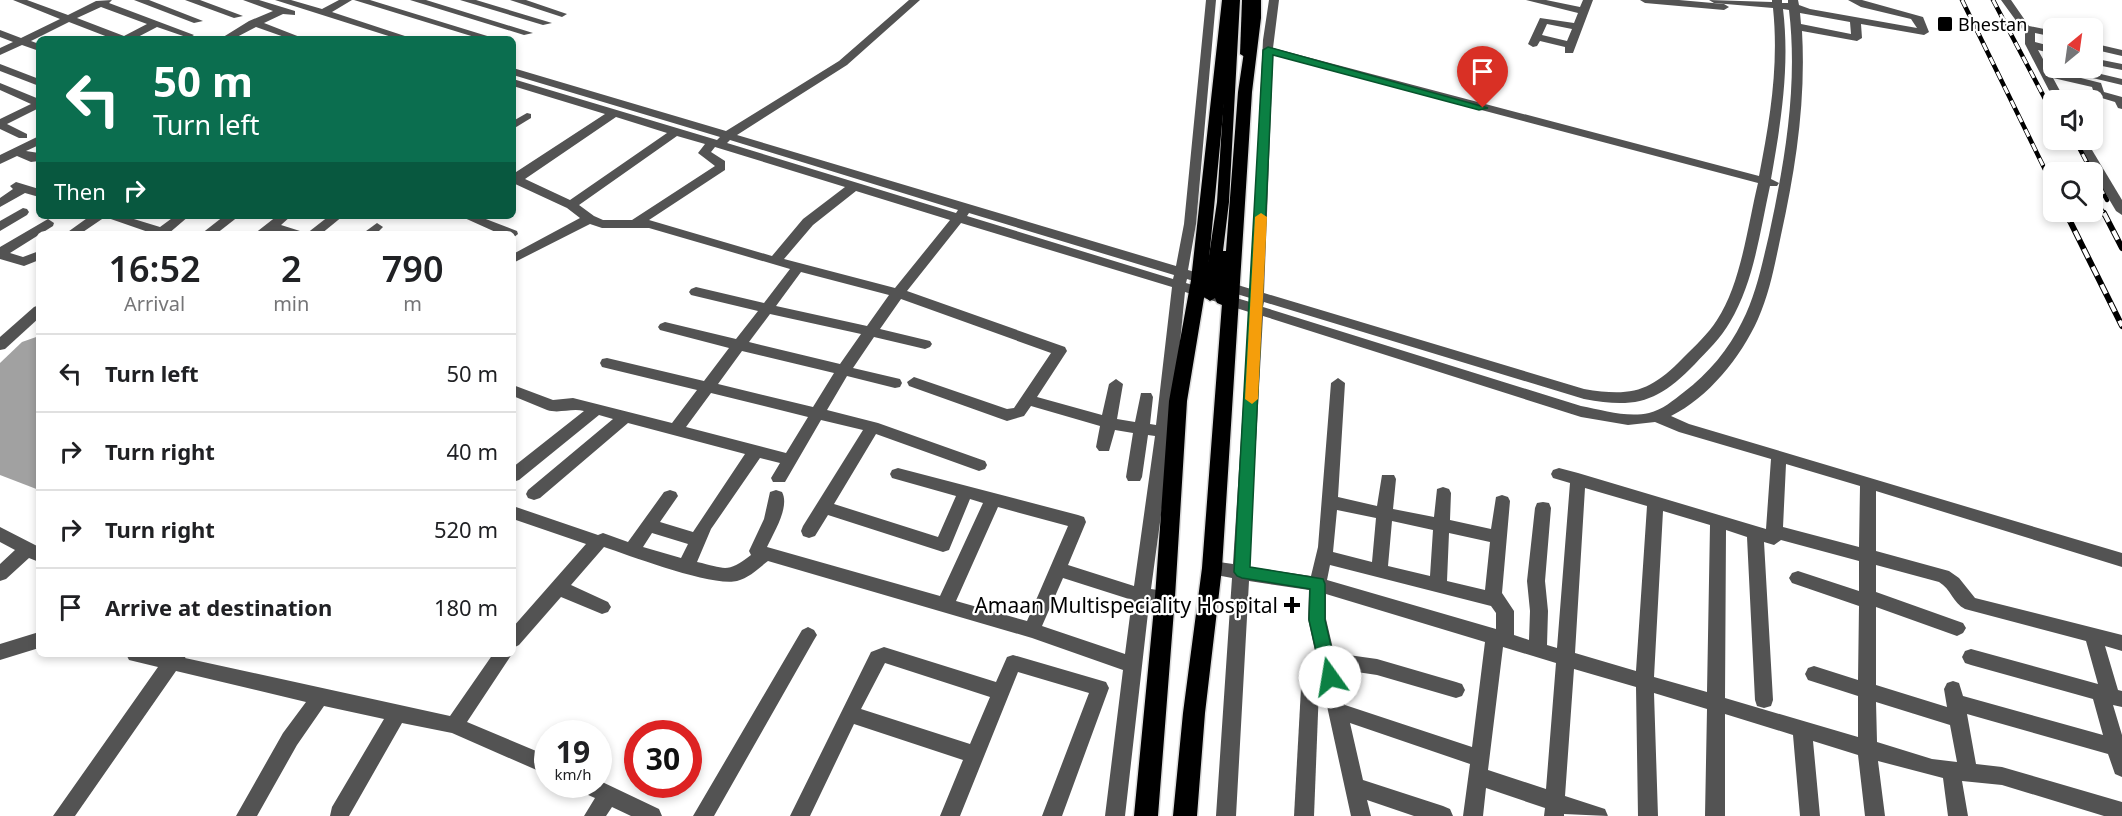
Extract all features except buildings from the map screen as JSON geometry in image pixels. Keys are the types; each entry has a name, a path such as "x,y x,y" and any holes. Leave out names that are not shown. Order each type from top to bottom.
{"highway":[{"path":"1185,816 1194,713 1212,568 1216,291 1228,0"},
{"path":"1146,816 1165,597 1178,400 1216,291 1255,18 1255,0"}],"main road":[{"path":"1216,291 1235,0"},
{"path":"1216,291 1246,45 1247,0"}],"street":[{"path":"18,0 116,36"},
{"path":"140,0 198,21"},
{"path":"248,0 295,5 399,36"},
{"path":"323,13 347,0"},
{"path":"359,0 482,36"},
{"path":"345,30 392,10 409,0"},
{"path":"415,0 528,33"},
{"path":"465,0 547,23"},
{"path":"462,36 517,0 562,14"},
{"path":"636,223 721,167 721,164 704,153 737,128 843,63 915,0"},
{"path":"1115,816 1141,596 1164,432 1179,279 1190,224 1211,0"},
{"path":"1227,816 1257,304 1268,50 1274,0"},
{"path":"1645,0 1778,6"},
{"path":"1714,0 1778,6 1857,38 1855,21"},
{"path":"1797,12 1920,33 1924,30 1919,19 1915,17 1853,0"},
{"path":"2006,0 2043,61"},
{"path":"195,1 238,16"},
{"path":"0,52 101,2 189,35"},
{"path":"230,36 281,5"},
{"path":"281,5 364,36"},
{"path":"1530,5 1579,21"},
{"path":"516,72 728,136 962,214 1257,304 1388,343 1606,399 1645,394 1660,387 1693,356 1723,322 1741,279 1766,181 1779,83 1778,6"},
{"path":"1388,343 1581,411 1626,419 1656,416 1686,399 1718,367 1745,330 1763,285 1786,186 1798,87 1797,12"},
{"path":"1544,20 1579,21 1537,36 1544,20"},
{"path":"131,36 156,23"},
{"path":"254,23 279,36"},
{"path":"0,33 36,47"},
{"path":"2029,35 2043,36"},
{"path":"2029,35 2043,44"},
{"path":"2103,47 2122,51"},
{"path":"1268,50 1786,186"},
{"path":"1779,62 1797,65"},
{"path":"2103,63 2122,68"},
{"path":"0,67 36,82"},
{"path":"2087,78 2122,82"},
{"path":"2089,78 2098,81"},
{"path":"2098,78 2099,94 2121,102"},
{"path":"516,83 853,187 962,214"},
{"path":"0,86 36,103"},
{"path":"0,124 36,106"},
{"path":"516,178 613,114"},
{"path":"516,124 527,116"},
{"path":"0,124 23,136"},
{"path":"571,205 674,133"},
{"path":"0,160 36,142"},
{"path":"2086,150 2122,211"},
{"path":"17,152 31,158 36,157"},
{"path":"516,179 571,205 589,219 602,224 650,224 723,247 898,293 1060,351 1019,412 1007,415 914,382"},
{"path":"0,203 19,187 36,192"},
{"path":"775,261 808,222 853,187"},
{"path":"0,227 23,212"},
{"path":"779,478 842,372 898,293 962,214"},
{"path":"76,231 94,219"},
{"path":"120,219 154,231"},
{"path":"163,231 179,219"},
{"path":"211,231 229,219"},
{"path":"266,230 281,219"},
{"path":"316,231 333,219"},
{"path":"474,219 504,231"},
{"path":"516,257 589,219"},
{"path":"0,254 48,223"},
{"path":"124,231 134,224"},
{"path":"516,237 532,248"},
{"path":"0,254 24,262 36,256"},
{"path":"675,430 798,267"},
{"path":"696,292 925,344"},
{"path":"3,337 36,312"},
{"path":"665,327 842,372 895,383"},
{"path":"607,363 873,428 979,465"},
{"path":"1338,382 1324,557 1317,584 1317,620 1361,816"},
{"path":"1104,447 1116,384"},
{"path":"516,391 552,406 573,403 790,460"},
{"path":"1134,477 1146,397"},
{"path":"1027,399 1108,423 1164,432"},
{"path":"516,474 596,410"},
{"path":"1656,416 1684,428 2122,560"},
{"path":"534,494 625,417"},
{"path":"809,531 873,428"},
{"path":"686,567 704,526 756,451"},
{"path":"1559,474 1774,538 1779,456"},
{"path":"898,474 1078,522 1032,630"},
{"path":"1379,572 1388,479"},
{"path":"1554,809 1578,479"},
{"path":"1868,482 1867,748 1875,816"},
{"path":"942,545 965,492"},
{"path":"1438,586 1443,494"},
{"path":"631,550 670,496"},
{"path":"776,496 772,519 757,550 1032,630 1133,665"},
{"path":"945,605 993,499"},
{"path":"1473,816 1505,611 1493,595 1502,501"},
{"path":"1329,502 1499,537"},
{"path":"1648,816 1646,681 1655,502"},
{"path":"824,507 968,554"},
{"path":"1538,649 1539,611 1536,581 1543,508"},
{"path":"516,513 597,542"},
{"path":"1715,816 1714,702 1718,520"},
{"path":"648,525 697,540"},
{"path":"1774,531 1950,579 1956,583 1965,602 1971,604 2122,642"},
{"path":"1755,532 1764,700"},
{"path":"0,534 33,551 0,574"},
{"path":"516,636 597,542 603,540 686,567 729,576 739,574 766,553"},
{"path":"1324,557 1496,600"},
{"path":"1212,568 1317,584 1932,768 2002,776 2085,809 2122,812"},
{"path":"1058,569 1141,596 1165,597"},
{"path":"1798,578 1957,628"},
{"path":"557,587 602,607"},
{"path":"703,816 808,635"},
{"path":"2093,635 2111,697 2122,768"},
{"path":"0,652 36,641"},
{"path":"800,816 877,658 884,655 1001,692"},
{"path":"454,725 501,657"},
{"path":"1971,657 2111,697"},
{"path":"63,816 175,658 320,697 454,725 534,760"},
{"path":"1326,660 1377,667 1455,690"},
{"path":"950,816 1013,663 1100,688 1052,816"},
{"path":"1814,674 1867,691 1955,703 2119,748"},
{"path":"1305,816 1310,688"},
{"path":"246,816 290,739 320,697"},
{"path":"1955,703 1959,771 1958,816"},
{"path":"1338,711 1479,767 1554,809 1598,816"},
{"path":"339,814 397,713"},
{"path":"850,714 975,755"},
{"path":"1802,729 1810,816"},
{"path":"1355,787 1443,816"},
{"path":"612,796 652,816"},
{"path":"594,816 607,798"}],"shaded area":[{"path":"36,337 36,489 0,475 0,363 22,342"}],"railway":[{"path":"1962,0 2043,166"},
{"path":"1993,0 2043,95"},
{"path":"2080,150 2087,162"},
{"path":"2103,193 2107,200"},
{"path":"2104,213 2122,248"},
{"path":"2070,222 2122,326"}],"slow traffic":[{"path":"1252,399 1261,217"}],"place":[{"name":"Bhestan","path":"1945,24"},
{"name":"Amaan Multispeciality Hospital","path":"1292,605"}],"route":[{"path":"1330,677 1317,620 1317,584 1242,572 1268,50 1483,108"}]}
